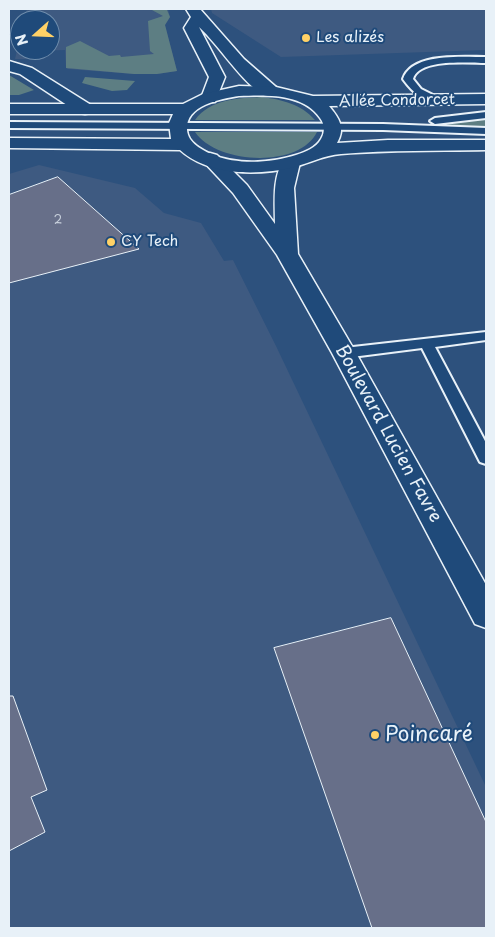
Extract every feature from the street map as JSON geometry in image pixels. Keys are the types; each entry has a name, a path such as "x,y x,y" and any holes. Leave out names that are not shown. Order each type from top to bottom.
{"street":[{"path":"208,98 217,77 191,28 195,14 248,73 270,91"},
{"path":"9,66 26,71 85,109"},
{"path":"322,150 330,140 333,127 327,113 309,101 297,96 270,91 240,91 208,98 188,109 179,118 179,137 185,145 210,159 246,166 291,163 322,150 388,145 486,146"},
{"name":"Allée Condorcet","path":"309,101 486,99"},
{"path":"9,109 188,109"},
{"path":"9,143 185,145"},
{"name":"Boulevard Lucien Favre","path":"210,159 240,190 287,254 478,582 486,614"},
{"name":"Boulevard Lucien Favre","path":"287,254 284,188 291,163"}],"lane":[{"path":"435,100 418,91 408,79 410,73 417,66 455,61 486,60"},
{"path":"383,127 486,115"},
{"path":"9,125 383,127 486,131"},
{"path":"344,353 486,336"},
{"path":"426,343 486,458"}],"shaded area":[{"path":"168,9 170,17 165,25 177,71 157,74 134,74 68,69 66,68 65,50 60,50 60,10 27,10"},
{"path":"211,9 486,9 486,50 281,57 212,13"},
{"path":"39,165 135,188 164,213 201,223 224,261 233,260 276,346 486,787 486,928 9,928 9,174"}],"green space":[{"path":"152,10 167,10 170,17 165,25 177,71 157,74 134,74 66,68 66,47 80,41 109,56 120,55 121,57 154,54 150,51 148,21 163,16"},
{"path":"9,75 34,90 19,95 9,95"},
{"path":"85,77 135,81 127,90 112,91 82,83"},
{"path":"262,97 298,106 315,120 195,120 201,113 225,101"},
{"path":"486,118 486,127 404,127"},
{"path":"195,132 317,132 307,144 293,152 276,157 257,158 238,156 220,151 206,143"}],"building":[{"path":"58,177 139,249 9,283 9,195"},
{"name":"Poincaré","path":"391,618 486,822 486,928 372,928 274,648"},
{"path":"9,696 13,696 47,790 31,797 45,832 9,851"}],"place":[{"name":"Les alizés","path":"306,38"},
{"name":"CY Tech","path":"111,242"},
{"name":"Poincaré","path":"375,735"}]}
